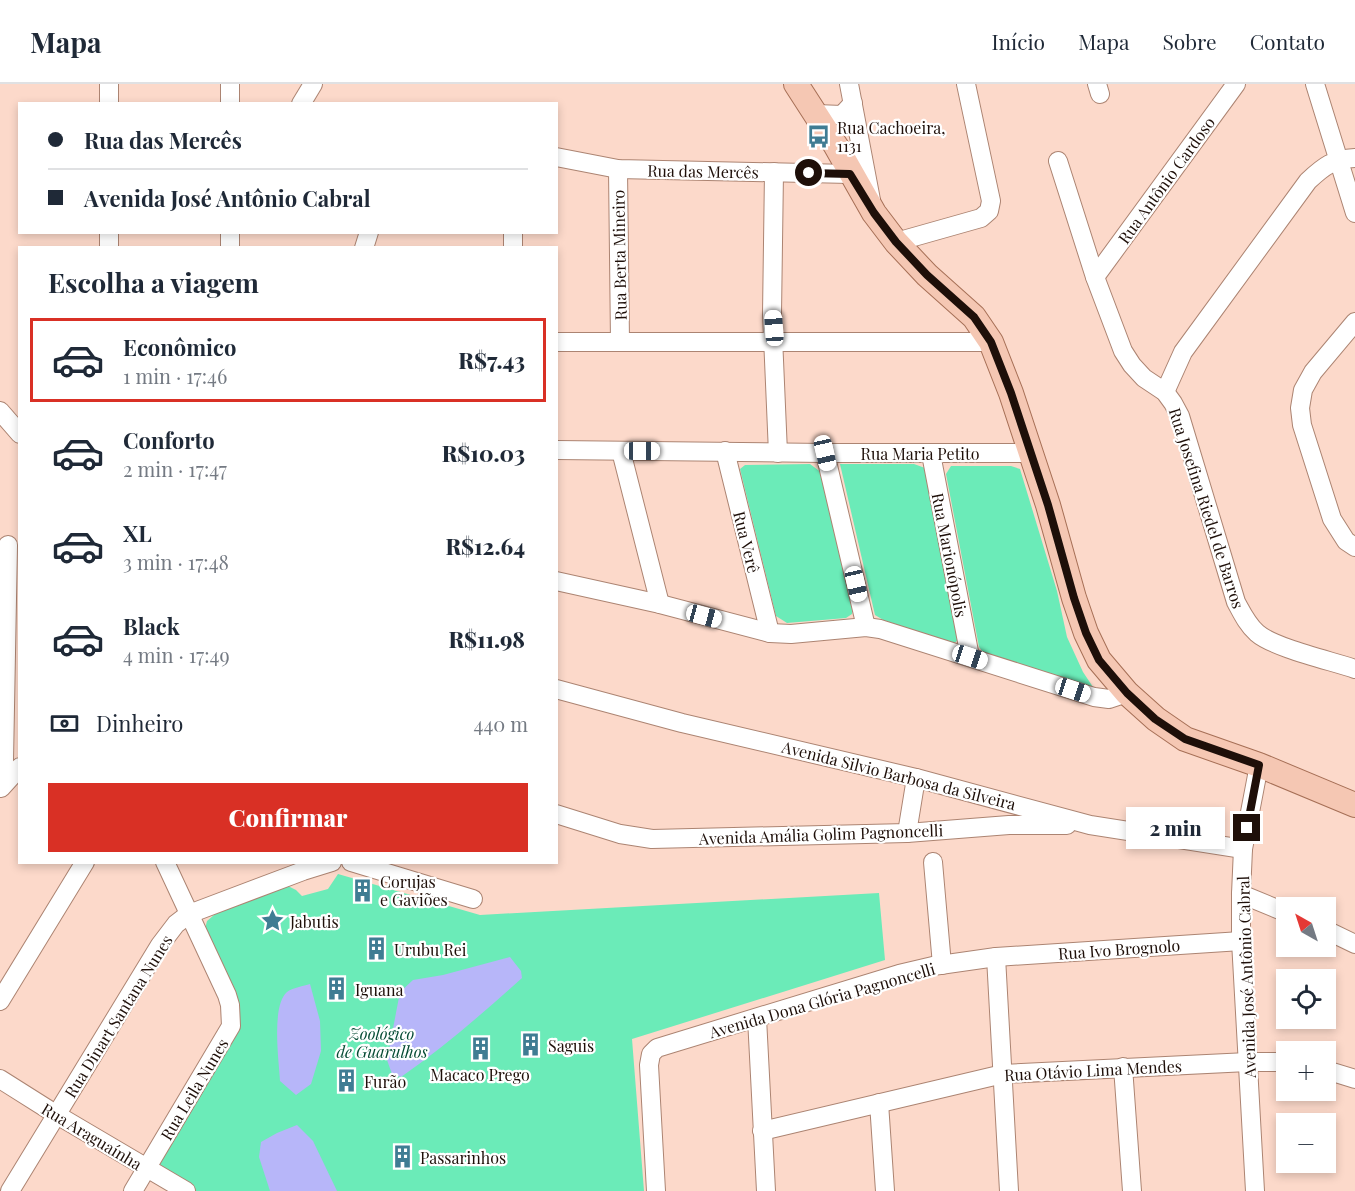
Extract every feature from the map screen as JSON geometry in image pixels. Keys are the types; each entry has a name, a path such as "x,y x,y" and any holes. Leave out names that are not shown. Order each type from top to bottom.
{"main road":[{"path":"796,84 874,213 896,242 927,275 974,317 991,342 1031,453 1086,633 1099,660 1127,693 1155,719 1185,739 1259,765 1355,805"}],"street":[{"path":"109,84 109,102"},
{"path":"230,84 230,102"},
{"path":"302,102 313,84"},
{"path":"849,84 874,213"},
{"path":"896,242 981,218 989,212 991,201 966,84"},
{"name":"Rua Antônio Cardoso","path":"1095,277 1236,84"},
{"path":"1315,84 1346,158 1355,213"},
{"path":"816,114 842,115 853,104"},
{"name":"Rua das Mercês","path":"558,157 618,169 850,174"},
{"path":"1165,392 1183,352 1308,181 1321,169 1346,158"},
{"name":"Rua Josefina Riedel de Barros","path":"1058,161 1095,277 1123,351 1144,378 1165,392 1179,416 1236,602 1246,620 1258,634 1271,642 1355,669"},
{"name":"Rua Berta Mineiro","path":"618,169 620,342"},
{"path":"774,172 772,314 778,453"},
{"path":"1355,322 1313,372 1303,390 1300,408 1302,425 1332,519 1346,541 1355,546"},
{"path":"558,342 991,342"},
{"path":"0,411 18,432"},
{"name":"Rua Maria Petito","path":"558,450 1031,453"},
{"path":"621,451 660,604"},
{"name":"Rua Verê","path":"725,451 770,633"},
{"path":"825,453 866,627"},
{"name":"Rua Marionópolis","path":"931,454 970,657"},
{"path":"3,785 8,763 8,545"},
{"path":"558,581 660,604 770,633 791,634 866,627 880,629 1094,697 1109,699 1127,693"},
{"name":"Avenida Silvio Barbosa da Silveira","path":"558,690 682,723 916,778 1090,825 1243,849"},
{"name":"Avenida José Antônio Cabral","path":"1255,1191 1241,941 1241,894 1243,849 1259,765"},
{"path":"907,834 916,778"},
{"name":"Avenida Amália Golim Pagnoncelli","path":"558,815 620,834 652,839 907,834 1010,825 1090,825"},
{"path":"933,862 942,965"},
{"path":"0,1001 84,864"},
{"path":"166,864 189,914"},
{"name":"Rua Dinart Santana Nunes","path":"10,1191 163,940 176,924 189,914 301,867 320,864"},
{"path":"358,864 473,899"},
{"path":"1241,894 1276,908"},
{"name":"Rua Leila Nunes","path":"133,1191 228,1034 232,1016 227,995 189,914"},
{"path":"1336,935 1355,944"},
{"name":"Rua Ivo Brognolo","path":"996,957 1241,941"},
{"path":"996,957 1009,1191"},
{"name":"Avenida Dona Glória Pagnoncelli","path":"656,1191 649,1065 651,1054 657,1048 900,974 996,957"},
{"path":"757,1017 766,1191"},
{"name":"Rua Otávio Lima Mendes","path":"762,1131 1003,1074 1276,1062"},
{"path":"1123,1067 1132,1191"},
{"path":"1336,1073 1355,1079"},
{"name":"Rua Araguaínha","path":"0,1079 186,1191"},
{"path":"879,1103 885,1191"}],"green space":[{"path":"810,464 822,473 853,606 852,614 846,618 787,623 776,616 740,469 745,465"},
{"path":"840,464 914,464 925,468 958,640 953,644 885,621 875,615"},
{"path":"951,466 1011,466 1020,469 1057,591 1067,637 1083,672 1093,687 986,656 979,647 946,474"},
{"name":"Zoológico de Guarulhos","path":"338,874 480,915 879,893 885,960 632,1039 644,1191 192,1191 156,1168 233,1038 203,937 207,921 221,909 288,886 302,896 328,889"}],"water":[{"name":"Jabutis","path":"271,913 281,924 276,931 266,927 265,918"},
{"path":"510,957 521,971 522,978 417,1066 401,1077 392,1074 387,1060 400,992 413,980 443,975"},
{"path":"310,984 320,1021 321,1051 311,1084 296,1095 280,1081 277,1021 282,999 287,992"},
{"path":"297,1125 313,1141 337,1191 270,1191 259,1157 261,1142"}],"place":[{"name":"Rua Cachoeira, 1131","path":"819,136"},
{"name":"Corujas e Gaviões","path":"362,890"},
{"name":"Jabutis","path":"272,921"},
{"name":"Urubu Rei","path":"376,949"},
{"name":"Iguana","path":"337,989"},
{"name":"Saguis","path":"530,1045"},
{"name":"Macaco Prego","path":"480,1049"},
{"name":"Furão","path":"346,1081"},
{"name":"Passarinhos","path":"402,1157"}],"route":[{"path":"809,173 850,174 874,213 896,242 927,275 974,317 991,342 1011,393 1048,505 1074,598 1086,633 1099,660 1127,693 1155,719 1185,739 1259,765 1247,828"}]}
